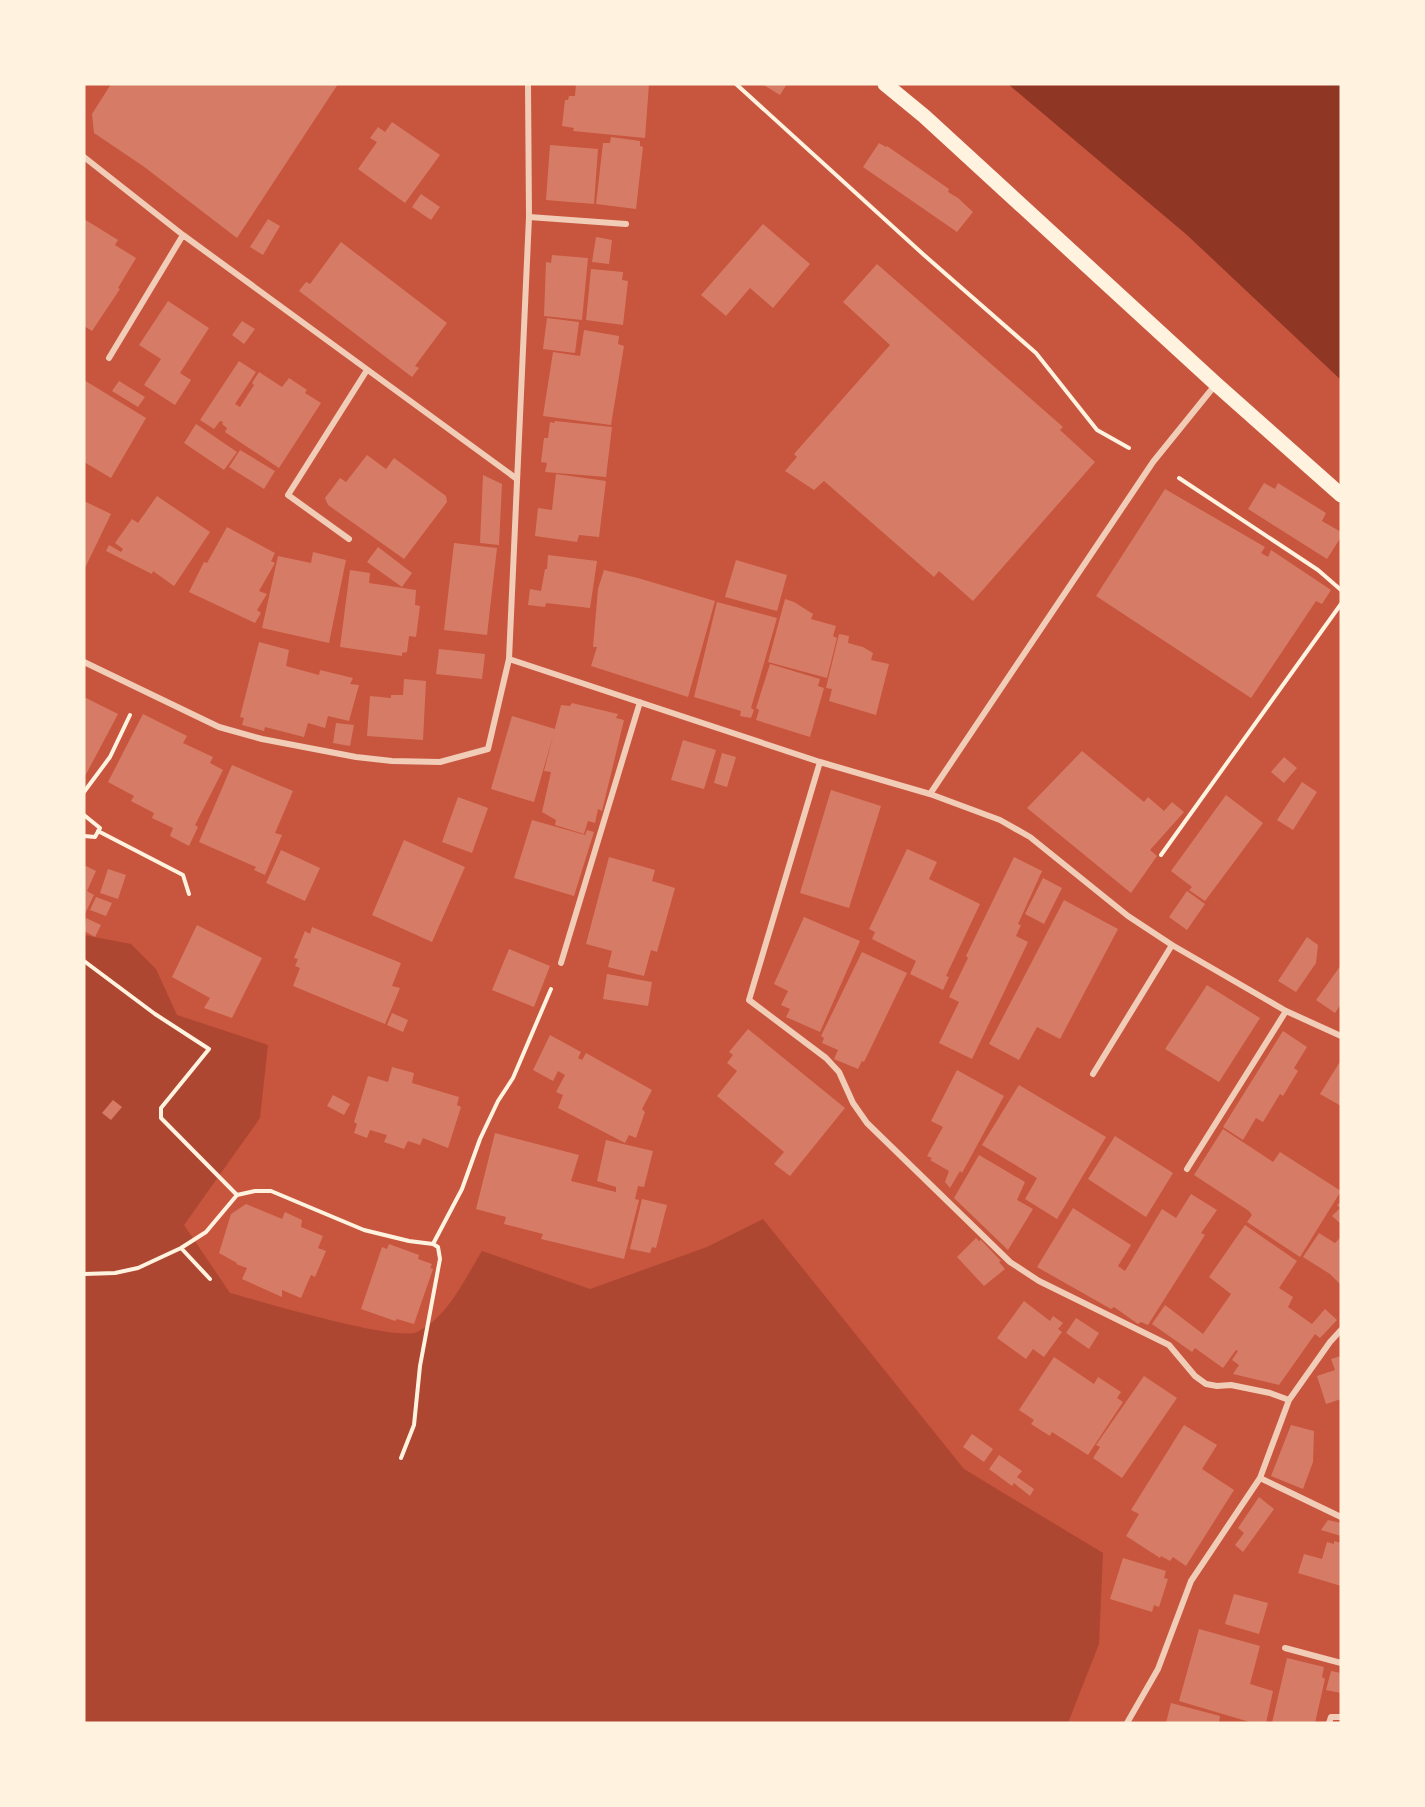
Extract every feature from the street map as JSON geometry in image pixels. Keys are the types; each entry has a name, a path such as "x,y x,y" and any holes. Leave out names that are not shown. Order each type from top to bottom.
{"main road":[{"path":"885,84 924,116 1216,384 1341,495"}],"street":[{"path":"84,662 219,727 242,735 356,757 392,761 440,762 489,749 509,659 529,217 528,84"},
{"path":"84,157 183,234 517,479"},
{"path":"529,217 626,224"},
{"path":"109,358 183,234"},
{"path":"349,539 288,495 367,370"},
{"path":"930,794 1153,462 1216,384"},
{"path":"509,659 820,762 930,794 1000,820 1030,837 1128,916 1172,945 1286,1011 1341,1036"},
{"path":"561,963 640,702"},
{"path":"820,762 749,1000 826,1058 838,1072 867,1123 1010,1262 1039,1281 1169,1345 1195,1376 1206,1384 1231,1385 1270,1393 1289,1401"},
{"path":"1093,1074 1172,945"},
{"path":"1187,1169 1286,1011"},
{"path":"1127,1723 1158,1669 1191,1581 1260,1478 1289,1401 1341,1330"},
{"path":"1260,1478 1341,1517"},
{"path":"1285,1648 1341,1664"},
{"path":"1329,1723 1331,1717 1341,1717"}],"path":[{"path":"736,84 924,255 1036,353 1097,429 1153,462 1318,570 1341,590"},
{"path":"1161,855 1341,604"},
{"path":"84,792 110,757 143,690"},
{"path":"84,815 100,828 95,837 84,836"},
{"path":"98,831 183,875 189,894"},
{"path":"84,962 155,1014 209,1048 161,1108 161,1118 237,1195"},
{"path":"434,1244 462,1189 480,1138 493,1110 517,1068 561,963"},
{"path":"84,1274 115,1273 138,1268 181,1248 206,1232 237,1195 255,1191 271,1191 364,1230 409,1241 434,1244 438,1247 440,1259 420,1366 414,1425 400,1458"},
{"path":"181,1248 210,1279"}],"shaded area":[{"path":"1008,84 1341,84 1341,380 1187,235"},
{"path":"84,935 131,944 156,969 177,1015 268,1045 260,1118 184,1225 230,1293 357,1326 404,1334 417,1332 438,1317 462,1285 482,1251 590,1289 707,1247 763,1219 964,1469 1103,1553 1099,1644 1068,1723 84,1723"}],"building":[{"path":"111,84 338,84 237,238 143,166 94,133 92,114"},
{"path":"576,84 649,84 645,138 573,131 574,128 562,126 565,100 568,100 569,96 575,96"},
{"path":"762,84 787,84 780,95"},
{"path":"392,122 440,155 405,203 358,169 377,142 370,138 378,127 385,132"},
{"path":"611,137 640,141 640,146 643,147 636,209 596,204 603,143 610,143"},
{"path":"879,143 887,146 949,189 948,192 973,212 957,232 863,167"},
{"path":"550,145 598,149 594,204 546,200"},
{"path":"421,194 440,207 431,220 412,207"},
{"path":"84,219 118,240 115,245 136,258 118,288 120,289 92,331 84,326"},
{"path":"268,219 280,226 263,255 250,247"},
{"path":"763,224 810,264 773,308 750,288 726,316 701,295"},
{"path":"596,237 612,240 609,264 592,262"},
{"path":"341,242 447,323 415,366 419,368 412,377 299,291 306,282 310,284"},
{"path":"552,255 588,258 582,320 544,316 546,262 551,263"},
{"path":"877,264 1063,427 1060,430 1095,462 973,601 939,571 934,577 824,481 814,490 785,471 797,457 794,454 890,345 843,302"},
{"path":"591,269 623,272 622,280 628,281 623,325 586,320"},
{"path":"168,301 209,328 180,373 191,380 175,405 144,385 161,359 139,345"},
{"path":"547,318 579,322 575,353 543,349"},
{"path":"242,321 255,329 244,344 232,335"},
{"path":"584,330 619,336 618,344 624,346 611,425 543,416 553,352 580,356"},
{"path":"239,361 256,372 235,404 240,407 254,385 252,383 259,372 282,387 289,378 307,390 305,393 321,403 279,468 225,432 227,428 222,424 223,422 220,421 214,429 200,420"},
{"path":"84,380 146,418 111,478 84,462"},
{"path":"119,381 145,397 138,407 112,391"},
{"path":"550,422 612,427 606,477 545,472 547,463 541,462 544,438 548,438"},
{"path":"196,424 237,452 224,470 184,443"},
{"path":"240,450 275,471 264,489 229,467"},
{"path":"367,455 386,469 394,458 446,496 447,502 404,559 328,505 325,498 340,478 346,482"},
{"path":"556,474 606,481 599,537 579,535 577,542 535,536 538,508 552,510"},
{"path":"483,475 502,484 499,545 480,543"},
{"path":"1264,483 1275,489 1278,483 1326,513 1322,521 1341,532 1341,537 1327,559 1248,509"},
{"path":"1165,489 1265,547 1261,553 1268,557 1271,550 1331,590 1322,604 1316,601 1251,698 1096,596"},
{"path":"157,496 210,532 174,586 153,571 152,574 106,551 109,545 121,552 123,549 115,543 132,519 138,523"},
{"path":"84,501 111,514 84,570"},
{"path":"227,527 275,553 271,561 275,563 259,591 267,594 257,610 261,613 255,623 189,592 204,562 207,563"},
{"path":"454,543 497,548 487,635 444,630"},
{"path":"378,547 412,573 402,587 367,562"},
{"path":"313,552 346,560 329,643 262,628 278,556 311,563"},
{"path":"548,555 597,561 590,608 546,603 545,607 528,605 530,589 541,591"},
{"path":"736,560 787,575 777,611 725,597"},
{"path":"350,570 370,573 369,583 416,590 415,605 420,606 416,637 409,636 407,652 402,653 402,656 340,647"},
{"path":"604,570 715,601 688,697 591,666 597,647 593,647 598,589"},
{"path":"785,599 813,614 811,619 836,626 833,636 837,638 827,678 768,662"},
{"path":"717,602 777,618 751,708 754,710 751,718 740,716 741,711 694,697"},
{"path":"839,634 849,636 848,643 863,647 873,653 871,660 889,664 876,715 829,701 832,689 826,688"},
{"path":"259,642 289,650 286,666 319,675 320,670 353,678 350,684 359,685 349,721 328,716 325,728 308,723 304,737 265,727 264,731 242,725 244,718 240,717"},
{"path":"439,649 485,654 482,679 436,674"},
{"path":"770,664 820,679 818,686 824,688 810,737 756,720 759,710 756,708"},
{"path":"404,679 426,681 423,740 367,736 370,696 391,698 391,695 403,695"},
{"path":"84,697 118,714 84,778"},
{"path":"572,703 618,714 616,718 624,720 602,811 598,809 595,823 588,821 584,834 555,825 556,820 542,812 551,772 544,771 561,705 570,706"},
{"path":"143,714 187,736 183,743 213,757 210,763 223,770 195,825 198,827 189,846 170,836 173,828 152,818 154,813 131,801 134,796 108,782"},
{"path":"512,716 555,729 534,802 491,789"},
{"path":"336,723 354,725 350,746 333,743"},
{"path":"683,740 716,750 704,789 671,780"},
{"path":"1082,751 1144,802 1148,797 1164,811 1172,802 1184,812 1150,850 1157,856 1131,893 1027,808"},
{"path":"722,753 736,757 727,787 714,783"},
{"path":"1284,757 1297,768 1284,783 1271,772"},
{"path":"232,765 293,791 275,833 282,835 265,875 254,870 256,867 199,842"},
{"path":"1302,782 1317,792 1293,830 1277,820"},
{"path":"831,790 881,806 849,908 800,893"},
{"path":"1226,795 1263,823 1205,901 1189,890 1192,887 1171,871"},
{"path":"458,797 488,808 472,853 442,842"},
{"path":"532,820 585,835 587,830 594,832 574,896 514,878"},
{"path":"404,840 465,867 432,942 372,915"},
{"path":"907,849 937,862 929,879 980,904 946,976 949,977 943,990 910,974 916,961 872,939 875,932 869,929"},
{"path":"281,850 320,868 305,901 266,883"},
{"path":"609,857 655,870 652,881 675,888 657,952 651,950 644,976 608,967 612,951 586,944"},
{"path":"1014,857 1042,871 1018,924 1021,925 1016,936 1028,942 972,1059 939,1043 959,1002 949,997 968,958 966,956"},
{"path":"84,865 96,871 87,891 94,895 84,916"},
{"path":"108,869 126,875 118,899 100,893"},
{"path":"1043,878 1062,888 1044,924 1025,914"},
{"path":"1187,891 1205,904 1187,930 1169,917"},
{"path":"96,897 112,903 106,916 90,910"},
{"path":"1064,900 1118,929 1060,1039 1037,1027 1019,1060 989,1044"},
{"path":"804,917 860,941 820,1032 786,1017 790,1009 781,1005 788,991 774,984"},
{"path":"86,918 101,925 95,937 84,931"},
{"path":"197,925 262,958 232,1018 204,1008 210,998 172,977"},
{"path":"312,927 401,963 392,986 400,988 385,1024 293,986 300,968 295,966 298,959 294,958 305,931 310,934"},
{"path":"1307,937 1318,945 1316,963 1296,992 1278,981"},
{"path":"509,949 550,966 534,1007 492,990"},
{"path":"862,952 907,973 864,1062 862,1061 858,1069 834,1059 838,1050 822,1043 824,1038 821,1036"},
{"path":"1341,965 1341,1004 1335,1013 1316,1000"},
{"path":"607,974 652,982 648,1006 603,999"},
{"path":"1207,985 1260,1018 1219,1082 1165,1049"},
{"path":"392,1013 408,1020 403,1032 387,1025"},
{"path":"748,1029 845,1108 790,1176 774,1164 784,1152 717,1096 737,1071 727,1063 733,1055 729,1052"},
{"path":"1283,1031 1307,1047 1294,1068 1298,1071 1283,1096 1280,1094 1263,1122 1256,1118 1243,1140 1223,1127"},
{"path":"550,1035 581,1052 578,1058 582,1060 586,1053 652,1090 642,1109 645,1112 636,1138 629,1135 625,1143 558,1108 563,1095 556,1092 565,1075 558,1071 553,1081 533,1070"},
{"path":"1341,1060 1341,1106 1320,1094"},
{"path":"392,1067 414,1073 412,1083 459,1097 457,1105 461,1107 448,1148 423,1138 420,1145 408,1141 404,1149 384,1142 387,1135 370,1130 367,1138 354,1133 357,1124 354,1122 368,1076 388,1082"},
{"path":"957,1070 1004,1096 962,1173 960,1171 950,1188 945,1182 949,1171 927,1156 943,1127 931,1121"},
{"path":"1019,1085 1106,1137 1057,1219 1025,1199 1037,1178 982,1145"},
{"path":"333,1095 350,1104 344,1115 327,1106"},
{"path":"113,1100 122,1107 111,1120 102,1113"},
{"path":"1223,1129 1273,1162 1280,1152 1341,1191 1300,1257 1247,1222 1252,1215 1249,1211 1194,1175"},
{"path":"495,1133 579,1155 571,1181 616,1192 616,1187 597,1181 606,1140 653,1151 644,1187 638,1186 635,1199 639,1200 624,1259 541,1239 543,1234 504,1224 506,1217 476,1209"},
{"path":"1115,1136 1173,1173 1146,1217 1088,1179"},
{"path":"979,1155 1025,1182 1017,1200 1033,1209 1008,1250 954,1198"},
{"path":"1191,1194 1217,1210 1201,1233 1205,1235 1148,1325 1141,1322 1138,1324 1114,1307 1111,1309 1037,1267 1073,1208 1131,1245 1118,1266 1125,1271 1162,1209 1176,1218"},
{"path":"642,1199 667,1205 656,1248 652,1247 650,1253 630,1249"},
{"path":"1341,1202 1341,1224 1332,1216 1340,1208 1337,1205"},
{"path":"246,1204 282,1219 285,1212 302,1220 301,1227 323,1236 318,1248 326,1251 315,1277 311,1275 301,1298 282,1290 282,1297 242,1279 247,1268 219,1253 231,1214"},
{"path":"1245,1225 1297,1261 1279,1288 1293,1297 1288,1307 1312,1324 1325,1309 1337,1320 1320,1338 1315,1334 1279,1385 1233,1374 1239,1365 1232,1360 1238,1351 1236,1350 1223,1368 1195,1348 1192,1352 1152,1324 1165,1305 1203,1334 1231,1294 1209,1277"},
{"path":"1319,1233 1335,1243 1341,1237 1341,1285 1330,1274 1303,1257"},
{"path":"976,1238 981,1240 1001,1261 999,1262 1005,1269 984,1286 957,1257"},
{"path":"389,1244 419,1255 418,1259 432,1264 430,1268 433,1269 414,1324 397,1319 395,1321 361,1309 382,1247 387,1249"},
{"path":"1024,1301 1050,1321 1053,1316 1063,1323 1058,1329 1062,1332 1044,1357 1033,1349 1026,1359 997,1338"},
{"path":"1076,1318 1099,1333 1089,1349 1066,1333"},
{"path":"1341,1356 1341,1399 1326,1404 1317,1376 1335,1370 1331,1359"},
{"path":"1054,1357 1094,1384 1098,1377 1121,1392 1117,1398 1123,1402 1088,1455 1052,1432 1050,1436 1031,1424 1034,1420 1019,1410"},
{"path":"1144,1376 1177,1398 1122,1478 1093,1458 1100,1447 1096,1445"},
{"path":"1184,1425 1217,1445 1202,1469 1234,1490 1186,1566 1173,1557 1170,1561 1161,1556 1160,1558 1126,1536 1139,1514 1131,1510"},
{"path":"1291,1425 1314,1431 1313,1462 1303,1489 1271,1476"},
{"path":"972,1434 993,1449 984,1462 963,1447"},
{"path":"999,1455 1022,1471 1017,1477 1034,1489 1030,1496 1014,1483 1012,1486 989,1469"},
{"path":"1259,1497 1274,1509 1243,1552 1235,1545 1244,1533 1238,1528"},
{"path":"1328,1520 1341,1523 1341,1536 1321,1530"},
{"path":"1334,1541 1341,1543 1341,1586 1298,1573 1304,1554 1322,1559 1327,1542 1334,1544"},
{"path":"1123,1558 1166,1571 1164,1578 1168,1579 1159,1607 1154,1605 1152,1612 1110,1599"},
{"path":"1234,1594 1268,1603 1259,1634 1225,1624"},
{"path":"1199,1629 1260,1646 1250,1684 1273,1691 1266,1723 1253,1723 1179,1701"},
{"path":"1287,1658 1324,1667 1322,1677 1325,1679 1315,1723 1272,1723"},
{"path":"1331,1671 1341,1673 1341,1693 1326,1690"},
{"path":"1171,1703 1220,1716 1219,1723 1166,1723"}]}
